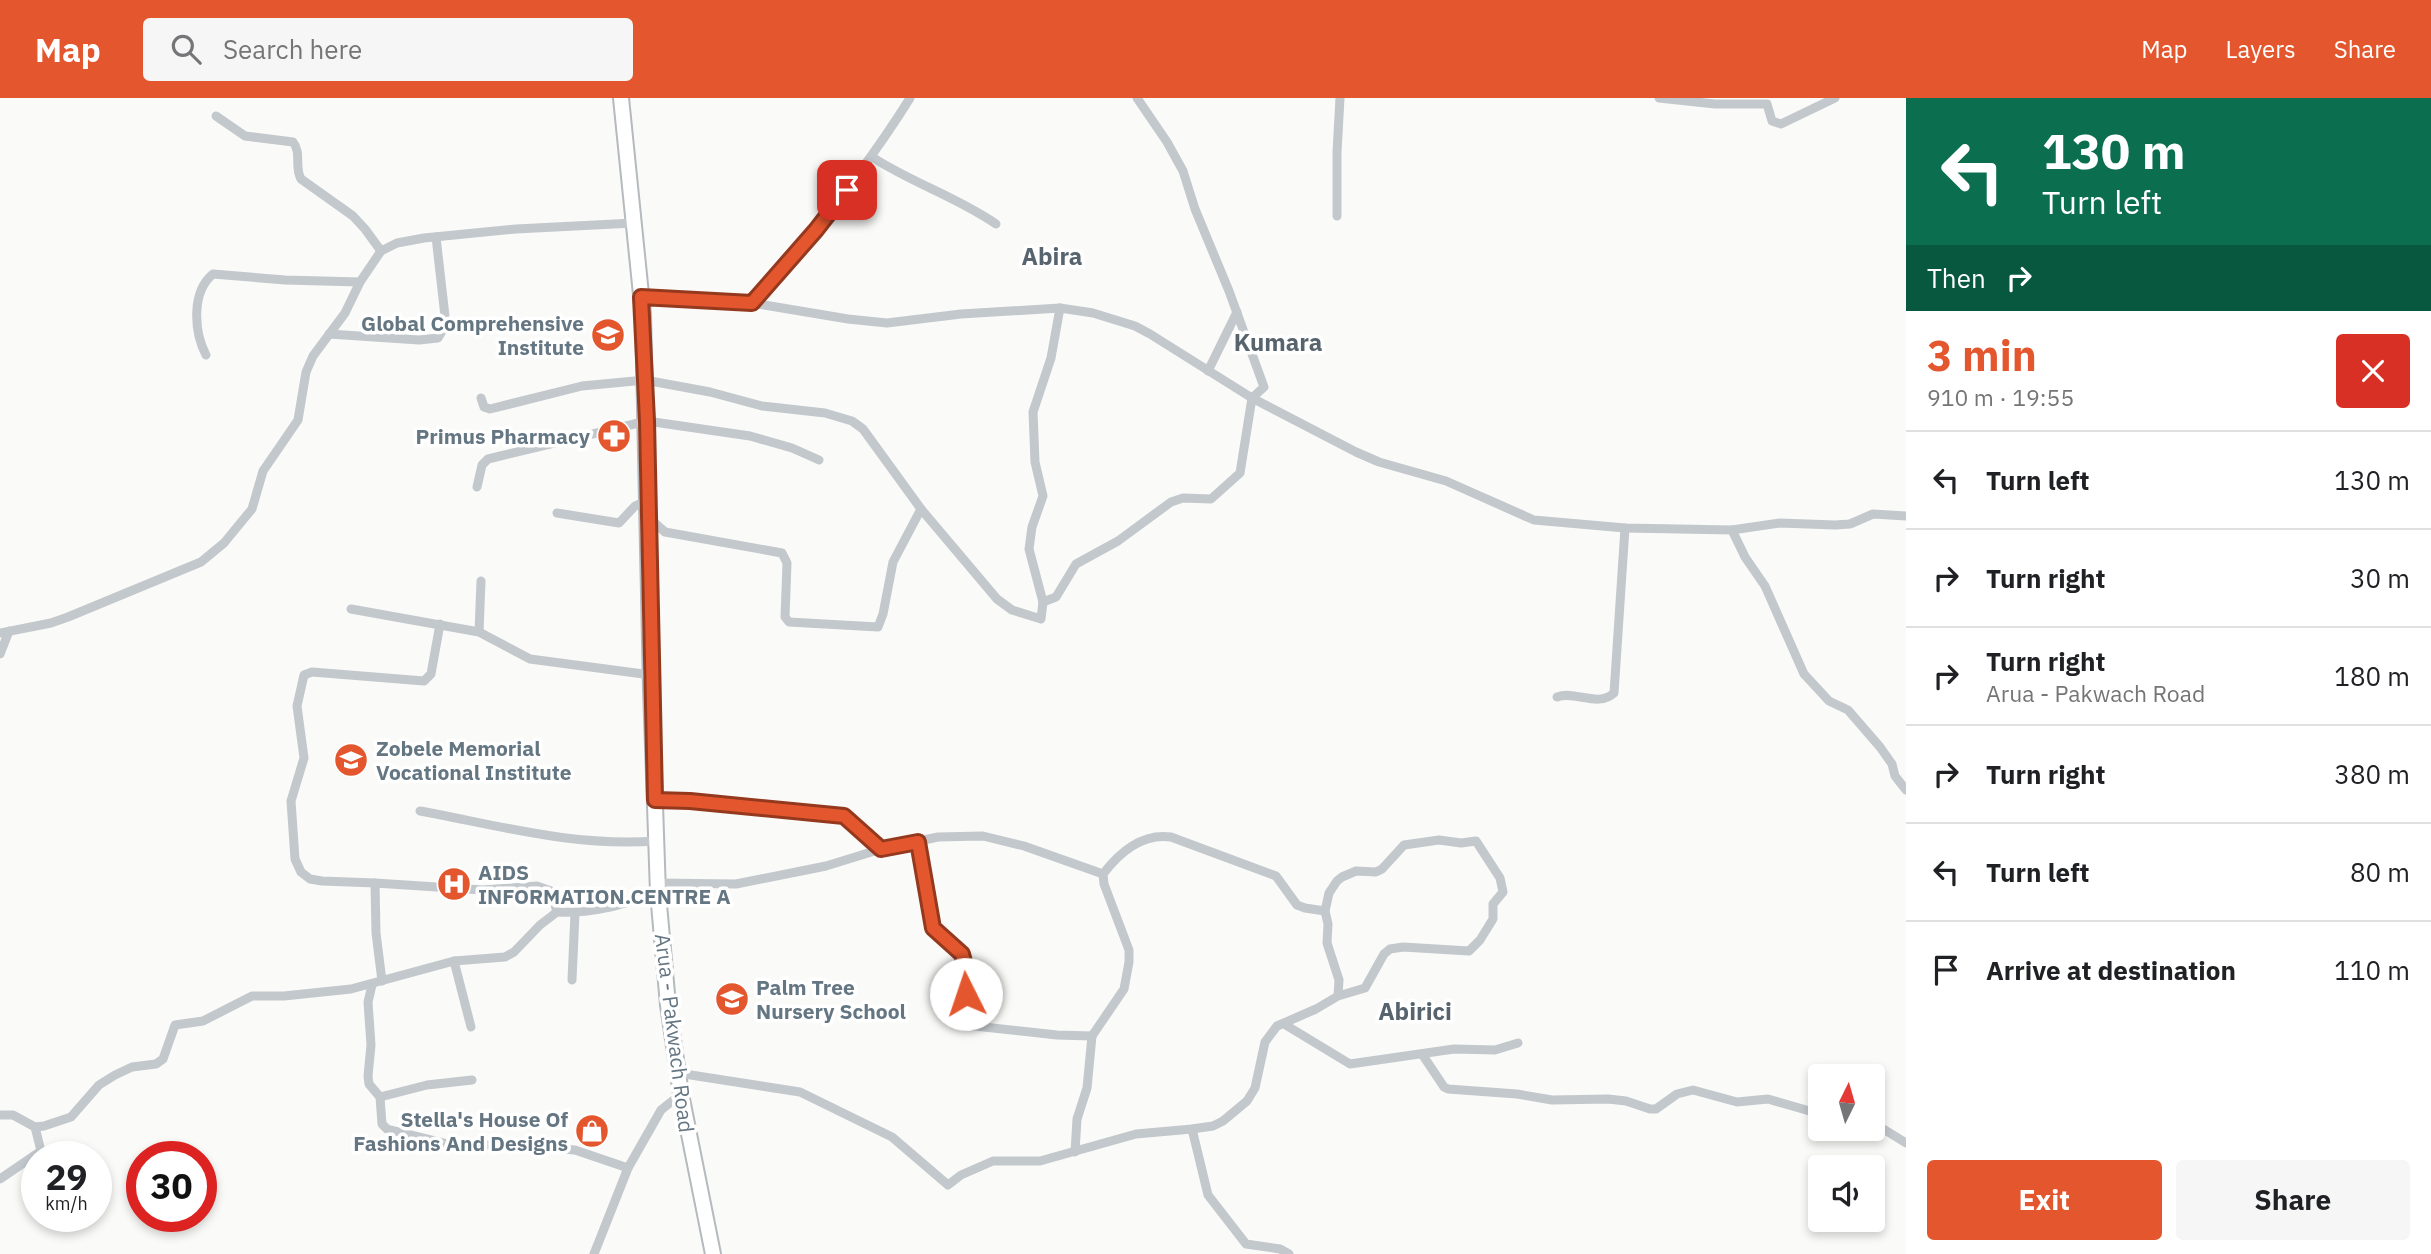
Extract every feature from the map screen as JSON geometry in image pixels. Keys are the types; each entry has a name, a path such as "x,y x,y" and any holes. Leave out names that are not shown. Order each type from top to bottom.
{"main road":[{"name":"Arua - Pakwach Road","path":"621,98 641,297 647,421 658,888 668,1005 681,1094 713,1254"}],"street":[{"path":"752,303 816,230 872,157 910,98"},
{"path":"1043,602 1056,597 1082,559 1118,541 1171,502 1183,498 1210,499 1235,480 1240,473 1252,398 1264,388 1183,171 1137,98"},
{"path":"1337,216 1340,98"},
{"path":"1660,98 1715,104 1767,104 1770,117 1777,124 1835,98"},
{"path":"216,116 245,136 293,142 298,149 297,169 301,179 353,216 381,251"},
{"path":"872,157 896,172 961,202 996,224"},
{"path":"0,654 5,632 51,623 205,561 240,525 255,499 263,471 298,420 307,367 315,351 351,304 360,282 381,251 397,243 436,237 516,229 634,223"},
{"path":"330,334 438,339 444,328 445,316 436,237"},
{"path":"206,355 198,332 198,300 204,284 213,274 360,282"},
{"path":"641,297 752,303 887,323 961,314 1060,309 1093,313 1135,326 1252,398 1367,457 1446,481 1531,519 1625,528 1731,530 1780,523 1835,526 1873,514 1906,516"},
{"path":"481,398 484,407 491,409 582,386 645,380 710,392 759,406 815,412 852,421 871,438 921,509 1003,604 1041,619 1043,602 1029,549 1032,527 1043,496 1035,462 1033,412 1051,358 1060,309"},
{"path":"1208,372 1237,312"},
{"path":"477,488 482,465 488,459 647,421 750,436 792,448 819,460"},
{"path":"557,513 619,523 635,506 648,500"},
{"path":"649,518 665,532 782,553 787,563 785,617 788,621 878,627 893,562 921,509"},
{"path":"1557,697 1567,695 1600,699 1614,693 1625,528"},
{"path":"1731,530 1765,586 1804,674 1829,701 1847,710 1880,747 1892,764 1895,776 1906,790"},
{"path":"479,632 481,581"},
{"path":"351,609 479,632 530,659 651,675"},
{"path":"440,624 432,671 430,677 424,681 312,672 304,675 297,706 304,758 290,801 295,859 301,872 310,879 322,881 483,890 537,886 551,891 557,912"},
{"path":"655,800 844,816 881,849"},
{"path":"420,811 541,836 621,844 656,841"},
{"path":"0,1115 13,1115 35,1127 71,1117 99,1085 122,1071 156,1064 163,1059 174,1025 203,1021 248,997 284,996 377,983 454,961 510,955 557,912 575,913 615,907 658,888 736,884 825,866 938,836 983,836 1024,846 1102,874"},
{"path":"1102,874 1138,841 1163,836 1276,876 1297,905 1325,911"},
{"path":"678,1073 800,1092 892,1137 946,1185 993,1161 1040,1161 1136,1134 1213,1126 1247,1101 1259,1078 1265,1042 1271,1032 1338,996 1365,988 1384,954 1390,949 1403,947 1469,951 1480,940 1493,919 1493,904 1502,895 1503,887 1488,857 1476,841 1461,843 1439,839 1404,845 1382,869 1376,872 1356,871 1342,877 1329,892 1325,911 1328,924 1327,943 1339,980 1338,996"},
{"path":"918,842 933,928 962,954 965,962 965,1025 1058,1035 1092,1035"},
{"path":"1075,1152 1077,1119 1087,1088 1092,1035 1124,989 1129,962 1129,950 1102,874"},
{"path":"375,883 377,983 368,1002 371,1045 368,1076 369,1084 380,1097 383,1127 448,1144 575,1150 628,1168"},
{"path":"572,980 575,913"},
{"path":"454,961 471,1027"},
{"path":"1284,1024 1350,1064 1454,1049 1495,1050 1518,1043"},
{"path":"1422,1054 1448,1089 1517,1094 1552,1100 1608,1099 1626,1101 1650,1109 1657,1109 1677,1094 1693,1090 1737,1102 1768,1098 1808,1110"},
{"path":"380,1097 427,1085 471,1080"},
{"path":"594,1254 628,1168 661,1110 681,1094"},
{"path":"0,1180 41,1151 35,1127"},
{"path":"1192,1129 1208,1195 1246,1244 1280,1249 1289,1254"},
{"path":"1885,1130 1906,1143"}],"place":[{"name":"Global Comprehensive Institute","path":"608,335"},
{"name":"Primus Pharmacy","path":"614,436"},
{"name":"Zobele Memorial Vocational Institute","path":"351,760"},
{"name":"AIDS INFORMATION.CENTRE A","path":"454,884"},
{"name":"Palm Tree Nursery School","path":"732,999"},
{"name":"Stella's House Of Fashions And Designs","path":"592,1131"}],"district":[{"name":"Abira","path":"1052,256"},
{"name":"Kumara","path":"1278,342"},
{"name":"Abirici","path":"1415,1011"}],"route":[{"path":"847,190 752,303 641,297 647,421 655,800 741,805 844,816 881,849 918,842 931,922 936,932 962,954 967,973 966,994"}]}
